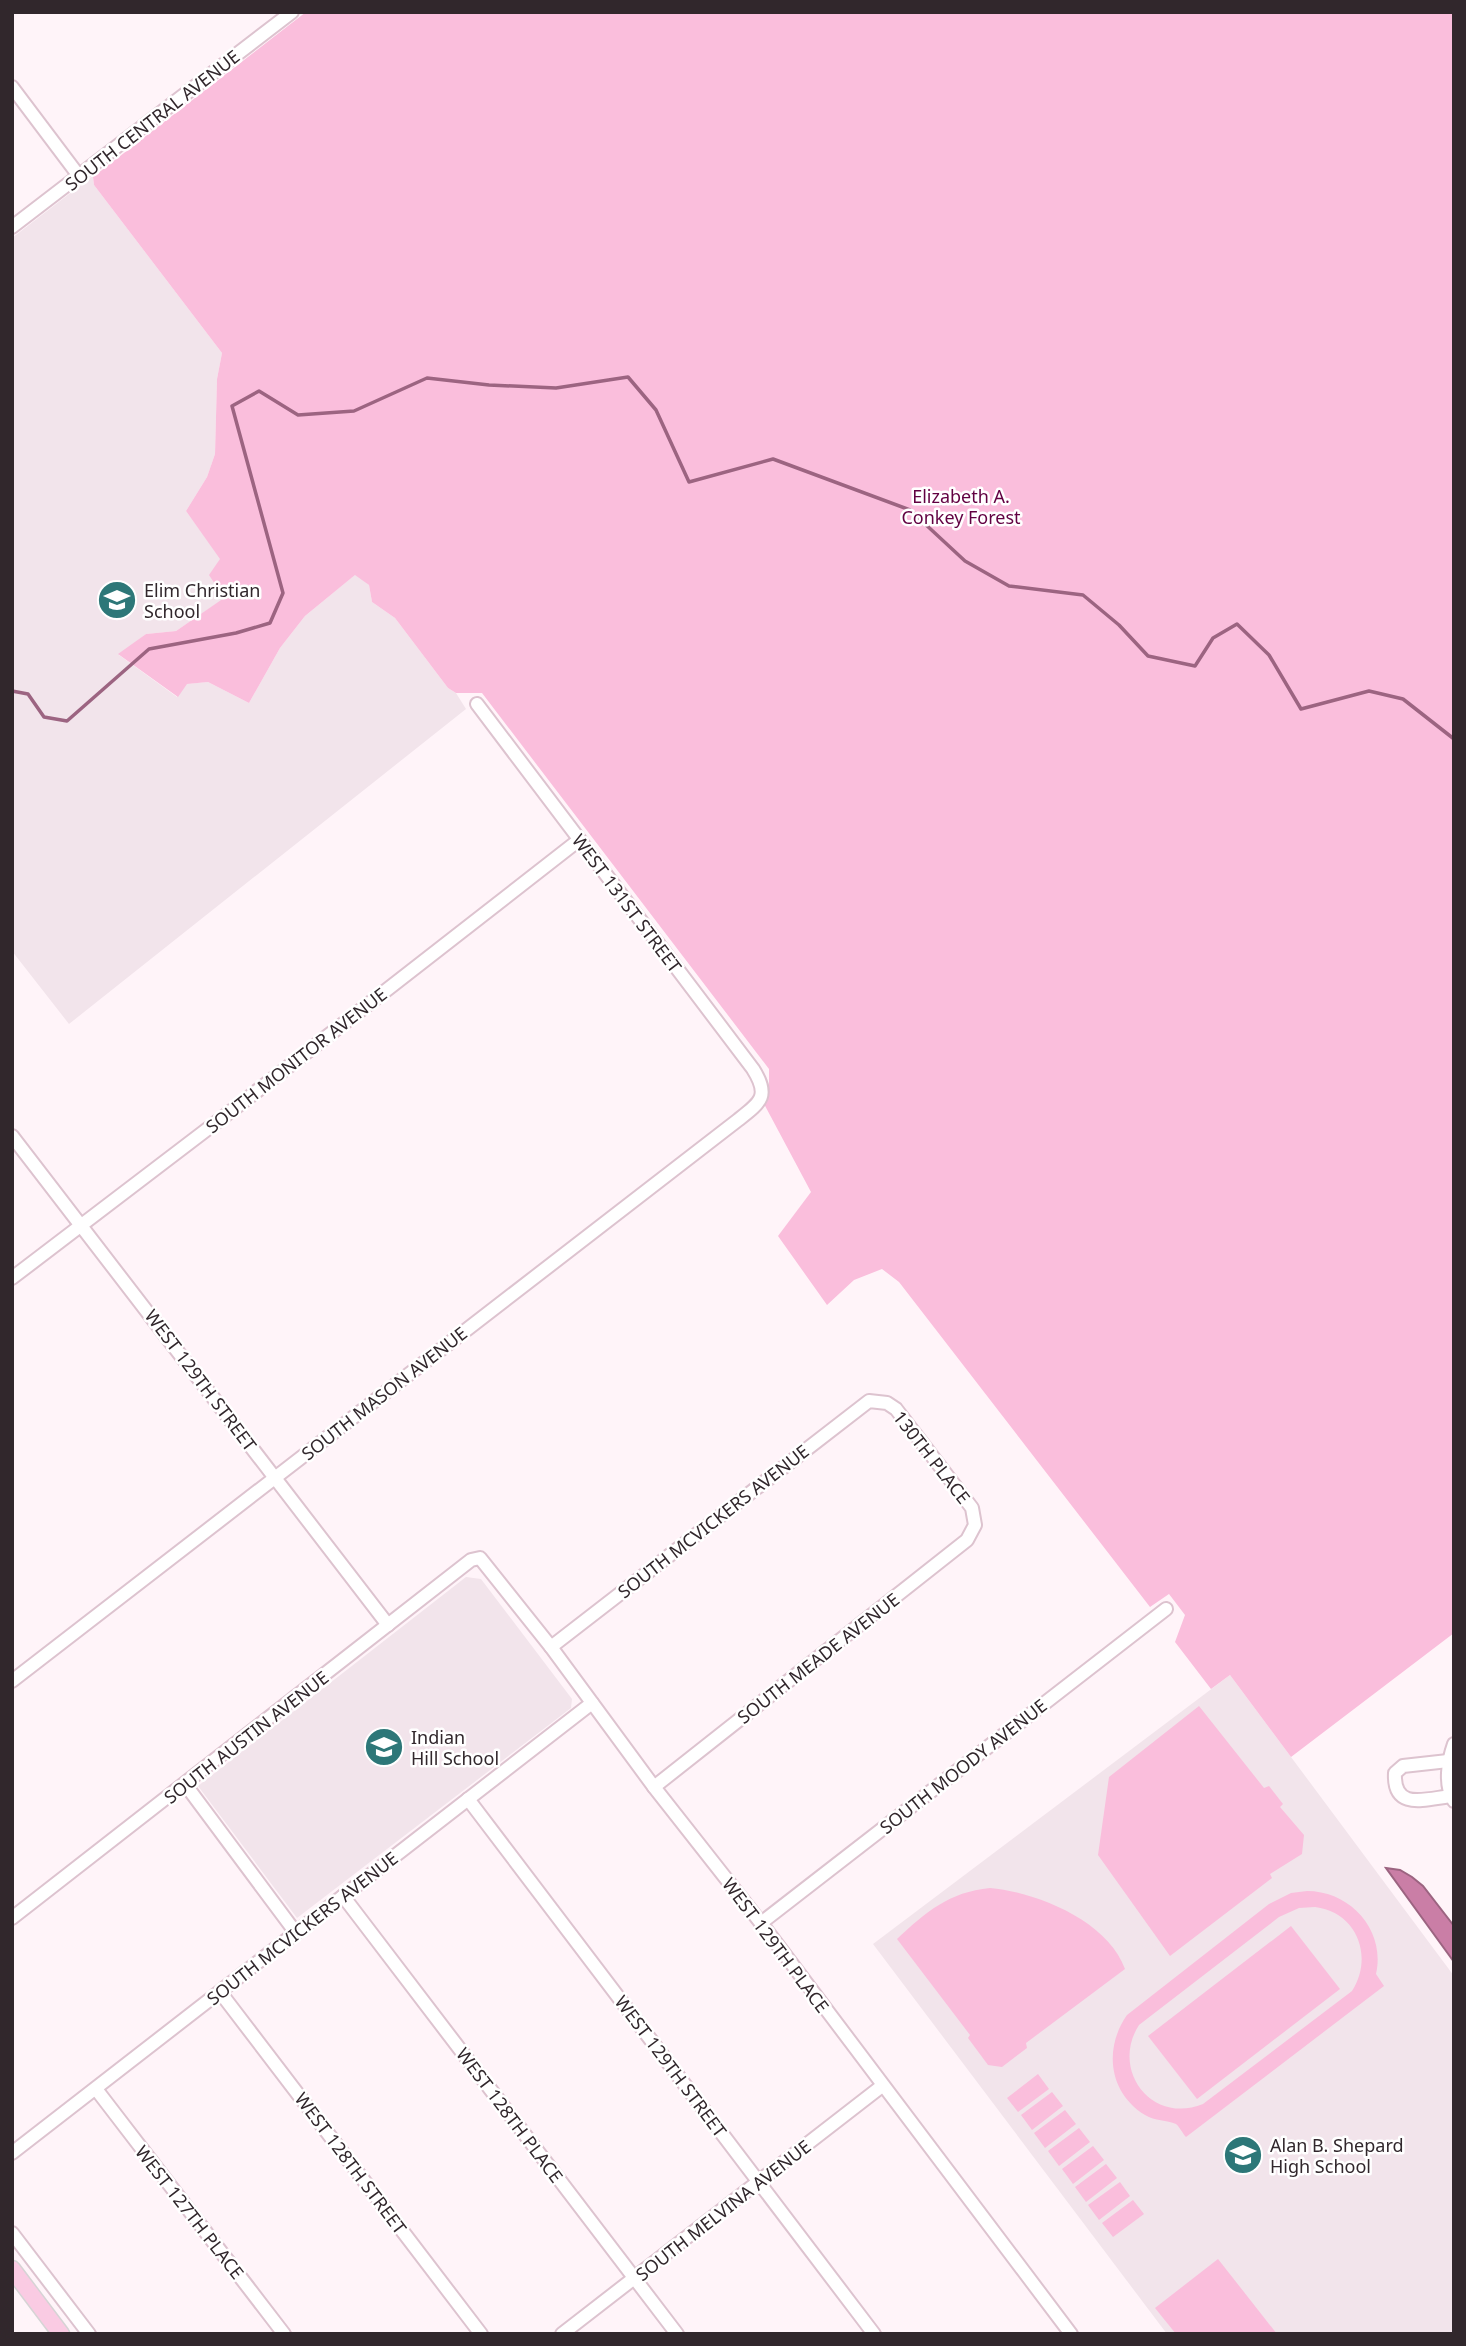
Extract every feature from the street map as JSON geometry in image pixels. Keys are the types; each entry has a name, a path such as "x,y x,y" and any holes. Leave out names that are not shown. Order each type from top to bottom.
{"main road":[{"path":"12,2269 61,2334"}],"street":[{"name":"SOUTH CENTRAL AVENUE","path":"12,228 292,12"},
{"path":"12,88 79,176"},
{"name":"WEST 131ST STREET","path":"477,704 753,1069 763,1090 757,1105"},
{"name":"SOUTH MONITOR AVENUE","path":"12,1278 579,840"},
{"name":"SOUTH MASON AVENUE","path":"12,1681 757,1105"},
{"name":"WEST 129TH STREET","path":"12,1136 388,1625"},
{"name":"SOUTH MCVICKERS AVENUE","path":"551,1647 861,1406 869,1401 877,1401"},
{"name":"130TH PLACE","path":"877,1401 896,1409 972,1508 975,1525"},
{"name":"SOUTH MEADE AVENUE","path":"654,1787 967,1540 975,1525"},
{"name":"WEST 129TH PLACE","path":"480,1558 551,1647 654,1787 761,1923 1071,2334"},
{"name":"SOUTH AUSTIN AVENUE","path":"12,1918 471,1560 480,1558"},
{"name":"SOUTH MOODY AVENUE","path":"761,1923 1166,1609"},
{"name":"SOUTH MCVICKERS AVENUE","path":"12,2152 96,2090 592,1703"},
{"path":"1448,1761 1403,1766 1395,1773 1394,1785 1399,1795 1409,1800 1452,1798 1448,1761 1454,1744"},
{"path":"185,1784 296,1933"},
{"name":"WEST 129TH STREET","path":"468,1799 874,2334"},
{"name":"WEST 128TH PLACE","path":"343,1896 677,2334"},
{"name":"WEST 128TH STREET","path":"220,1992 481,2334"},
{"name":"SOUTH MELVINA AVENUE","path":"562,2334 883,2086"},
{"name":"WEST 127TH PLACE","path":"96,2090 284,2334"},
{"path":"12,2233 89,2334"}],"shaded area":[{"name":"Elim Christian School","path":"95,174 94,185 222,353 217,379 215,454 207,477 186,511 221,559 225,598 176,631 146,634 119,655 177,697 186,684 208,682 249,703 280,648 305,616 356,574 369,585 372,602 395,618 466,709 69,1024 12,951 12,238"},
{"name":"Indian Hill School","path":"466,1577 481,1579 572,1699 571,1708 297,1918 198,1786"},
{"name":"Alan B. Shepard High School","path":"1230,1675 1454,1976 1454,2334 1167,2334 873,1944"},
{"path":"1386,1868 1400,1870 1423,1886 1454,1926 1454,1962"}],"green space":[{"name":"Elizabeth A. Conkey Forest","path":"306,12 1454,12 1454,1633 1291,1757 1230,1675 1211,1689 1175,1642 1185,1615 1169,1594 1150,1607 899,1282 882,1269 854,1280 827,1305 778,1236 811,1192 763,1102 769,1089 769,1069 482,693 456,693 448,688 395,618 372,602 369,585 355,575 305,616 280,648 249,703 208,682 187,684 178,697 118,654 146,634 176,631 224,598 209,575 220,559 186,511 207,477 215,454 217,379 222,353 94,185 93,177"},
{"path":"1199,1706 1264,1788 1269,1786 1283,1804 1280,1807 1304,1835 1302,1854 1270,1874 1272,1878 1170,1956 1098,1855 1109,1777"},
{"path":"990,1888 1048,1903 1087,1923 1116,1952 1125,1969 1026,2043 1027,2048 1002,2067 988,2065 968,2038 970,2035 897,1939 939,1905 962,1894"},
{"path":"1291,1893 1323,1893 1337,1898 1361,1916 1370,1928 1375,1942 1378,1958 1376,1974 1384,1986 1186,2137 1176,2124 1145,2115 1123,2094 1114,2069 1115,2041 1127,2015 1269,1904","holes":["1315,1907 1342,1917 1358,1938 1361,1964 1352,1991 1203,2104 1184,2108 1167,2107 1153,2100 1141,2089 1133,2075 1130,2059 1131,2042 1139,2025 1279,1917 1299,1908"]},
{"path":"1291,1926 1340,1989 1197,2099 1148,2036"},
{"path":"1038,2074 1049,2089 1018,2112 1007,2098"},
{"path":"1052,2092 1063,2106 1032,2130 1021,2115"},
{"path":"1065,2110 1076,2124 1045,2148 1034,2133"},
{"path":"1079,2128 1090,2142 1059,2166 1048,2151"},
{"path":"1093,2146 1104,2160 1073,2184 1062,2169"},
{"path":"1106,2164 1117,2178 1086,2202 1075,2187"},
{"path":"1120,2182 1130,2196 1099,2220 1088,2205"},
{"path":"1133,2200 1144,2214 1113,2237 1102,2223"},
{"path":"1218,2259 1277,2334 1176,2334 1155,2308"}],"waterway":[{"path":"12,691 28,694 44,717 67,721 149,649 236,633 270,623 283,593 232,406 259,391 298,415 354,411 427,378 489,385 556,388 628,377 656,410 689,482 773,459 910,510 965,561 1009,586 1083,595 1119,625 1148,656 1195,666 1213,638 1237,624 1269,655 1301,709 1369,691 1403,699 1454,739"}],"place":[{"name":"Elim Christian School","path":"117,600"},
{"name":"Indian Hill School","path":"384,1747"},
{"name":"Alan B. Shepard High School","path":"1243,2155"}]}
